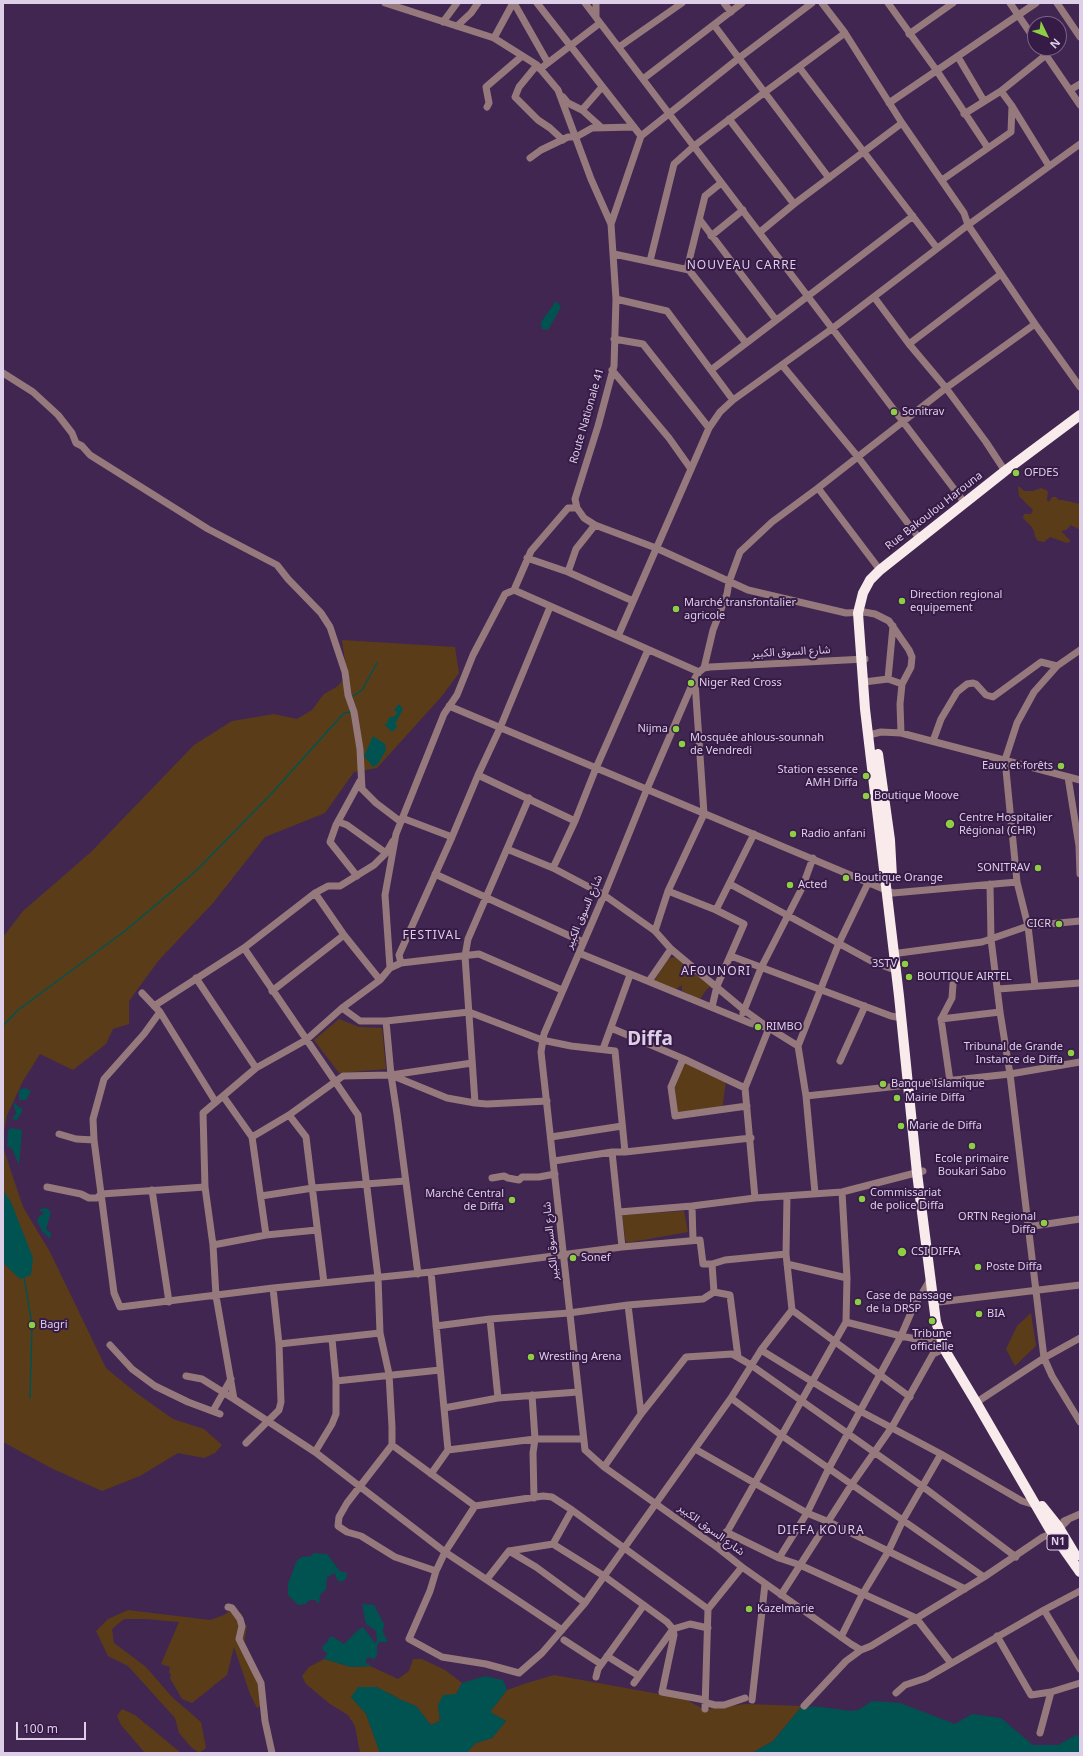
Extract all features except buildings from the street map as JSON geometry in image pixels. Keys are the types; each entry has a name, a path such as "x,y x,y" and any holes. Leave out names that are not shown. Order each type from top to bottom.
{"highway":[{"name":"Rue Bakoulou Harouna","path":"864,659 863,621 858,607 870,580 880,570 964,502 1080,415"},
{"name":"Rue Bakoulou Harouna","path":"861,612 867,596 874,584 884,573 1020,464 1053,439 1080,422"},
{"name":"N1","path":"864,659 872,734 890,840 890,891 895,970 912,1085"},
{"name":"N1","path":"890,891 899,953 930,1280 936,1322 941,1341 1035,1505 1080,1572"},
{"name":"N1","path":"920,1172 939,1302 948,1342 1038,1499 1052,1530 1080,1563"}],"street":[{"name":"Route Nationale 41","path":"385,3 494,38 539,67 558,90 591,179 610,224 614,254 616,299 612,370 598,426 575,499 577,508"},
{"path":"457,26 471,13 478,3"},
{"path":"494,38 514,3"},
{"path":"514,3 548,63"},
{"path":"537,3 641,136"},
{"path":"585,3 964,502"},
{"path":"596,3 596,16"},
{"path":"619,47 674,5 682,3"},
{"path":"724,3 731,12"},
{"path":"643,79 742,3"},
{"path":"610,224 641,136 739,58 812,3"},
{"path":"822,3 845,33 902,123 964,213 968,225 1080,387"},
{"path":"888,3 937,71 964,114 988,148"},
{"path":"909,34 953,3"},
{"path":"1010,3 1027,29"},
{"path":"889,103 1036,3"},
{"path":"1056,3 1080,37"},
{"path":"443,22 453,5"},
{"path":"563,140 526,109 515,97 519,87 539,67 548,63 600,23"},
{"path":"714,25 829,178"},
{"path":"650,261 674,164 694,146 729,119 845,33"},
{"path":"486,107 489,103 486,87 522,56"},
{"path":"964,114 1000,91 1045,56"},
{"path":"1047,56 1080,105"},
{"path":"958,57 984,101"},
{"path":"799,67 937,248"},
{"path":"1070,90 1080,84"},
{"path":"582,110 602,88"},
{"path":"558,90 568,103 582,110 601,127"},
{"path":"1000,91 1012,106 1049,166"},
{"path":"942,180 1011,132 1012,106"},
{"path":"729,119 794,204"},
{"path":"760,232 794,204 902,123"},
{"path":"530,158 541,150 568,137 576,137 592,128 634,126"},
{"path":"618,636 632,601 709,428 720,412 733,400 833,328 937,248 1080,144"},
{"path":"687,269 705,196 721,183"},
{"path":"711,236 743,210"},
{"path":"711,370 913,216"},
{"path":"700,220 776,320"},
{"path":"614,254 689,270 746,343"},
{"path":"909,344 1002,274"},
{"path":"874,297 909,344 946,388 1005,470"},
{"path":"616,299 667,311 733,400"},
{"path":"655,931 668,891 704,814 699,673 740,552 772,522 904,422 946,388 1035,324"},
{"path":"614,339 643,344 709,428"},
{"path":"782,365 858,457 919,538"},
{"path":"612,370 669,438 691,469"},
{"path":"3,373 22,384 38,396 58,415 72,433 76,443 82,446 90,455 208,529 277,565 288,580 321,613 330,627 345,672 348,695 354,712 360,748 360,781 362,789 376,803 402,820 452,837"},
{"path":"818,488 880,570"},
{"path":"154,1006 244,948 315,893 328,886 340,886 374,865 386,853 396,835 444,714 458,695 473,655 499,605 505,594 514,590 531,551 568,508 577,508 584,518 595,525 656,548 748,590 846,613 861,612 875,614 889,621 912,657 911,667 902,684 900,704 901,733"},
{"path":"568,572 576,549 595,525"},
{"path":"527,558 568,572 632,601"},
{"path":"514,590 699,673"},
{"path":"401,964 399,955 500,728 550,607"},
{"path":"888,679 893,626"},
{"path":"553,868 575,821 596,768 648,650"},
{"path":"1035,986 1028,926 1017,882 1005,760 1017,724 1034,692 1057,666 1080,650"},
{"name":"شارع السوق الكبير","path":"861,1650 765,1584 718,1548 604,1467 587,1452 583,1438 541,1052 542,1040 550,1016 604,895 646,789 699,673 731,666 864,659"},
{"path":"933,741 941,719 957,692 967,684 976,684 986,696 993,697 1041,662 1057,666"},
{"path":"866,682 888,679 902,684"},
{"path":"449,706 890,891 1017,882"},
{"path":"872,734 881,732 901,733 1080,780"},
{"path":"478,775 575,821"},
{"path":"1068,777 1079,846 1080,874"},
{"path":"357,876 330,842 360,781"},
{"path":"475,1103 465,956 468,939 529,798"},
{"path":"339,822 347,825 386,853"},
{"path":"716,910 754,834"},
{"path":"390,968 385,895 396,835"},
{"path":"507,849 553,868 604,895 655,931 671,949 744,1010 798,1046"},
{"path":"740,1019 761,968 802,888 813,858"},
{"path":"435,874 583,942"},
{"path":"815,1193 806,1096 798,1046 839,943 869,881"},
{"path":"730,884 872,962 895,970"},
{"path":"990,884 991,939 1000,1012 1010,1074 1027,1227 1044,1358 1052,1376 1077,1410 1080,1422"},
{"path":"668,891 716,910 744,924 717,986 712,1007"},
{"path":"315,893 344,935 380,980"},
{"path":"899,953 969,944 991,939 1028,926 1080,921"},
{"path":"272,991 344,935"},
{"path":"244,948 358,1115 378,1277 380,1333 389,1374 392,1445 347,1503 340,1517 338,1526 347,1532 361,1536 395,1557 436,1571"},
{"path":"649,981 671,949"},
{"path":"579,953 740,1019 769,1028"},
{"path":"234,1399 216,1296 213,1245 205,1187 202,1113 256,1068 306,1040 342,1008 380,980 390,968 401,964 479,954 562,990"},
{"path":"731,956 901,1018"},
{"path":"603,1049 630,975"},
{"path":"196,978 256,1068"},
{"path":"998,989 1080,983"},
{"path":"950,1081 941,1019 952,998 953,984"},
{"path":"142,993 160,1012 216,1101"},
{"path":"840,1061 865,1006"},
{"path":"342,1008 360,1021 386,1021 469,1012 542,1040 571,1046 615,1051 625,1152"},
{"path":"160,1012 144,1034 104,1079 93,1120 94,1140 114,1293 120,1307 273,1288 418,1274 622,1247 693,1240 700,1240 703,1264 712,1264 725,1260 786,1254"},
{"path":"941,1019 1000,1012"},
{"path":"386,1021 391,1075 398,1114 405,1181 418,1274"},
{"path":"611,1028 745,1088"},
{"path":"755,1198 751,1138 745,1088 769,1028"},
{"path":"683,1059 671,1087 675,1116 747,1106"},
{"path":"806,1096 1010,1074 1080,1062"},
{"path":"252,1137 289,1115 343,1076 391,1075 472,1063"},
{"path":"391,1075 447,1098 475,1103 487,1104 547,1101"},
{"path":"223,1096 252,1137 266,1235"},
{"path":"289,1115 306,1137 324,1283"},
{"path":"551,1137 622,1126"},
{"path":"59,1134 76,1139 94,1140"},
{"path":"554,1162 612,1152 625,1152 751,1138"},
{"path":"612,1152 622,1247"},
{"path":"619,1212 692,1206 755,1198 787,1197 815,1193 842,1192 920,1172"},
{"path":"492,1178 504,1176 519,1180 522,1177 539,1177 555,1174"},
{"path":"261,1196 313,1188 405,1181"},
{"path":"48,1187 81,1194 89,1198 97,1198 101,1194 205,1187"},
{"path":"152,1190 169,1302"},
{"path":"718,1548 846,1322 847,1278 842,1192"},
{"path":"475,1506 445,1552 409,1639 442,1657 486,1664 519,1673 542,1653 585,1603 623,1547 731,1398 761,1350 792,1310 786,1254 787,1197"},
{"path":"692,1206 693,1240"},
{"path":"1027,1227 1080,1219"},
{"path":"213,1245 266,1235 317,1230"},
{"path":"712,1264 714,1292"},
{"path":"787,1264 847,1278"},
{"path":"431,1272 448,1450 431,1474"},
{"path":"779,1558 807,1513 829,1468 902,1336 913,1308 930,1280"},
{"path":"939,1302 1080,1285"},
{"path":"246,1443 279,1410 282,1402 279,1344 273,1288"},
{"path":"436,1326 490,1319 569,1313 628,1305 703,1299 714,1292 730,1295 738,1357"},
{"path":"628,1305 641,1414"},
{"path":"792,1310 910,1397"},
{"path":"490,1319 498,1398"},
{"path":"846,1322 926,1341 941,1341"},
{"path":"279,1344 380,1333"},
{"path":"980,1400 1044,1358 1080,1338"},
{"path":"315,1452 332,1424 336,1414 336,1381 332,1339"},
{"path":"110,1345 132,1369 156,1386 188,1402 220,1414"},
{"path":"761,1350 812,1383 860,1411 941,1454 1022,1502 1035,1505"},
{"path":"781,1595 852,1484 892,1428 933,1354 941,1350 946,1352"},
{"path":"604,1467 641,1414 686,1357 732,1354 751,1365 847,1435 922,1486 1016,1557"},
{"path":"336,1381 389,1374 440,1370"},
{"path":"186,1376 202,1379 315,1452 445,1552 562,1630"},
{"path":"213,1411 231,1379"},
{"path":"444,1408 498,1398 578,1392"},
{"path":"532,1395 535,1439 533,1453 534,1498"},
{"path":"731,1398 781,1435 984,1577"},
{"path":"448,1450 535,1439 583,1438"},
{"path":"392,1445 475,1506 543,1496 552,1497 708,1609"},
{"path":"695,1449 807,1513 829,1522 965,1589"},
{"path":"841,1637 862,1595 888,1552 903,1520 941,1454"},
{"path":"553,1544 572,1510"},
{"path":"804,1706 846,1661 861,1650 871,1646 965,1589 1016,1557 1052,1530 1080,1514"},
{"path":"726,1532 779,1558 916,1618 951,1663"},
{"path":"487,1579 509,1551 553,1544 604,1576 644,1605 673,1629 674,1635 662,1692 705,1700 707,1703 715,1705 724,1705 748,1699 765,1584"},
{"path":"509,1551 536,1567 585,1603"},
{"path":"705,1709 708,1609 742,1567"},
{"path":"896,1693 905,1685 926,1678 997,1636 1080,1591"},
{"path":"596,1677 601,1664 644,1605"},
{"path":"228,1607 232,1608 240,1619 242,1626 239,1638 261,1683 265,1721 272,1753"},
{"path":"1044,1610 1080,1669"},
{"path":"634,1683 673,1629 690,1624 708,1628"},
{"path":"997,1636 1031,1695 1051,1692 1080,1683"},
{"path":"564,1640 601,1664"},
{"path":"607,1656 638,1676"},
{"path":"1040,1733 1051,1692"}],"shaded area":[{"path":"556,301 561,307 548,330 542,329 541,322"},
{"path":"1018,487 1024,491 1033,491 1041,488 1046,490 1048,492 1047,500 1049,502 1052,497 1056,497 1059,500 1080,504 1080,530 1071,525 1066,530 1061,531 1071,541 1067,543 1050,537 1044,542 1038,541 1031,526 1023,518 1024,514 1031,514 1033,510 1019,496"},
{"path":"342,640 455,647 459,673 442,696 377,768 354,772 325,813 265,837 213,903 159,960 129,1001 129,1024 113,1029 106,1044 73,1070 40,1054 23,1081 7,1115 3,1136 3,937 23,911 91,852 194,745 232,721 274,714 297,719 312,710 324,694 338,686 347,675"},
{"path":"399,704 403,709 395,724 398,726 392,732 384,724 389,723 387,721 390,717 395,716 397,712 394,710"},
{"path":"373,736 385,744 386,750 378,764 373,767 364,756"},
{"path":"675,957 688,967 682,968 682,970 687,974 698,975 712,983 712,989 710,987 700,999 694,1000 689,994 682,991 682,985 676,989 654,981 667,959"},
{"path":"339,1019 359,1027 382,1028 386,1069 339,1073 314,1040"},
{"path":"684,1059 726,1080 722,1111 676,1114 672,1087"},
{"path":"25,1088 31,1091 26,1100 19,1100 19,1090"},
{"path":"13,1102 23,1110 17,1120 12,1119 16,1113"},
{"path":"11,1128 22,1130 19,1165 12,1149 7,1146 8,1131"},
{"path":"3,1147 23,1207 50,1252 106,1368 135,1392 173,1419 204,1429 222,1445 215,1453 204,1458 178,1453 140,1476 102,1491 51,1468 3,1442"},
{"path":"3,1190 11,1202 33,1258 31,1275 20,1279 3,1263"},
{"path":"46,1208 51,1212 46,1229 51,1233 50,1239 42,1231 37,1220 40,1215 43,1215 43,1212 40,1211 40,1209"},
{"path":"684,1211 688,1232 626,1243 622,1215"},
{"path":"1031,1313 1036,1346 1015,1366 1006,1349 1017,1326"},
{"path":"313,1553 327,1554 341,1572 347,1572 346,1579 341,1582 337,1580 335,1573 327,1577 326,1589 320,1595 319,1604 315,1600 309,1600 306,1604 298,1605 288,1595 288,1584 297,1560 302,1557 312,1556"},
{"path":"362,1604 374,1605 384,1624 383,1632 388,1642 379,1642 377,1646 377,1654 374,1660 369,1657 366,1659 366,1664 369,1663 370,1666 351,1667 324,1659 327,1653 322,1647 328,1641 329,1637 333,1637 344,1644 363,1627 375,1643 377,1641 376,1631 366,1624"},
{"path":"234,1608 242,1614 243,1624 247,1626 244,1643 264,1704 257,1708 250,1694 234,1647 227,1675 192,1703 182,1699 170,1678 170,1667 161,1664 179,1622 124,1619 112,1629 114,1643 146,1667 172,1697 201,1722 206,1748 199,1753 192,1748 179,1733 175,1718 128,1666 108,1656 96,1631 108,1619 128,1610 210,1620 224,1615"},
{"path":"324,1659 351,1667 370,1666 398,1679 409,1671 413,1659 422,1659 445,1670 462,1683 456,1694 438,1705 440,1721 431,1725 416,1706 387,1692 351,1697 366,1714 380,1753 360,1753 355,1726 348,1715 330,1704 306,1684 302,1676 309,1667"},
{"path":"554,1675 681,1698 705,1710 746,1704 802,1706 773,1741 752,1753 466,1753 476,1743 492,1738 506,1721 490,1712 507,1690"},
{"path":"485,1676 503,1680 507,1690 490,1712 506,1721 492,1738 476,1743 466,1753 380,1753 366,1714 351,1697 358,1687 377,1687 416,1706 431,1725 440,1721 438,1705 443,1695 456,1694 462,1683"},
{"path":"872,1701 900,1703 955,1724 972,1714 1001,1718 1033,1745 1058,1745 1076,1735 1080,1736 1080,1753 752,1753 773,1741 802,1706 850,1711 858,1710"},
{"path":"122,1709 135,1715 181,1753 145,1753 121,1725 117,1716"}],"waterway":[{"path":"352,697 362,690 377,663"},
{"path":"3,1026 18,1010 125,931 196,871 272,793 344,713 350,712 350,710"},
{"path":"24,1277 32,1325 30,1398"}],"place":[{"name":"Sonitrav","path":"894,412"},
{"name":"OFDES","path":"1016,473"},
{"name":"Direction regional equipement","path":"902,601"},
{"name":"Marché transfontalier agricole","path":"676,609"},
{"name":"Niger Red Cross","path":"691,683"},
{"name":"Nijma","path":"676,729"},
{"name":"Mosquée ahlous-sounnah de Vendredi","path":"682,744"},
{"name":"Eaux et forêts","path":"1061,766"},
{"name":"Station essence AMH Diffa","path":"866,776"},
{"name":"Boutique Moove","path":"866,796"},
{"name":"Centre Hospitalier Régional (CHR)","path":"950,824"},
{"name":"Radio anfani","path":"793,834"},
{"name":"SONITRAV","path":"1038,868"},
{"name":"Boutique Orange","path":"846,878"},
{"name":"Acted","path":"790,885"},
{"name":"CICR","path":"1059,924"},
{"name":"3STV","path":"905,964"},
{"name":"BOUTIQUE AIRTEL","path":"909,977"},
{"name":"RIMBO","path":"758,1027"},
{"name":"Tribunal de Grande Instance de Diffa","path":"1071,1053"},
{"name":"Banque Islamique","path":"883,1084"},
{"name":"Mairie Diffa","path":"897,1098"},
{"name":"Marie de Diffa","path":"901,1126"},
{"name":"Ecole primaire Boukari Sabo","path":"972,1146"},
{"name":"Commissariat de police Diffa","path":"862,1199"},
{"name":"Marché Central de Diffa","path":"512,1200"},
{"name":"ORTN Regional Diffa","path":"1044,1223"},
{"name":"CSI DIFFA","path":"902,1252"},
{"name":"Sonef","path":"573,1258"},
{"name":"Poste Diffa","path":"978,1267"},
{"name":"Case de passage de la DRSP","path":"858,1302"},
{"name":"BIA","path":"979,1314"},
{"name":"Tribune officielle","path":"932,1321"},
{"name":"Bagri","path":"32,1325"},
{"name":"Wrestling Arena","path":"531,1357"},
{"name":"Kazelmarie","path":"749,1609"}],"district":[{"name":"NOUVEAU CARRE","path":"742,266"},
{"name":"FESTIVAL","path":"432,936"},
{"name":"AFOUNORI","path":"716,972"},
{"name":"Diffa","path":"650,1040"},
{"name":"DIFFA KOURA","path":"821,1531"}]}
